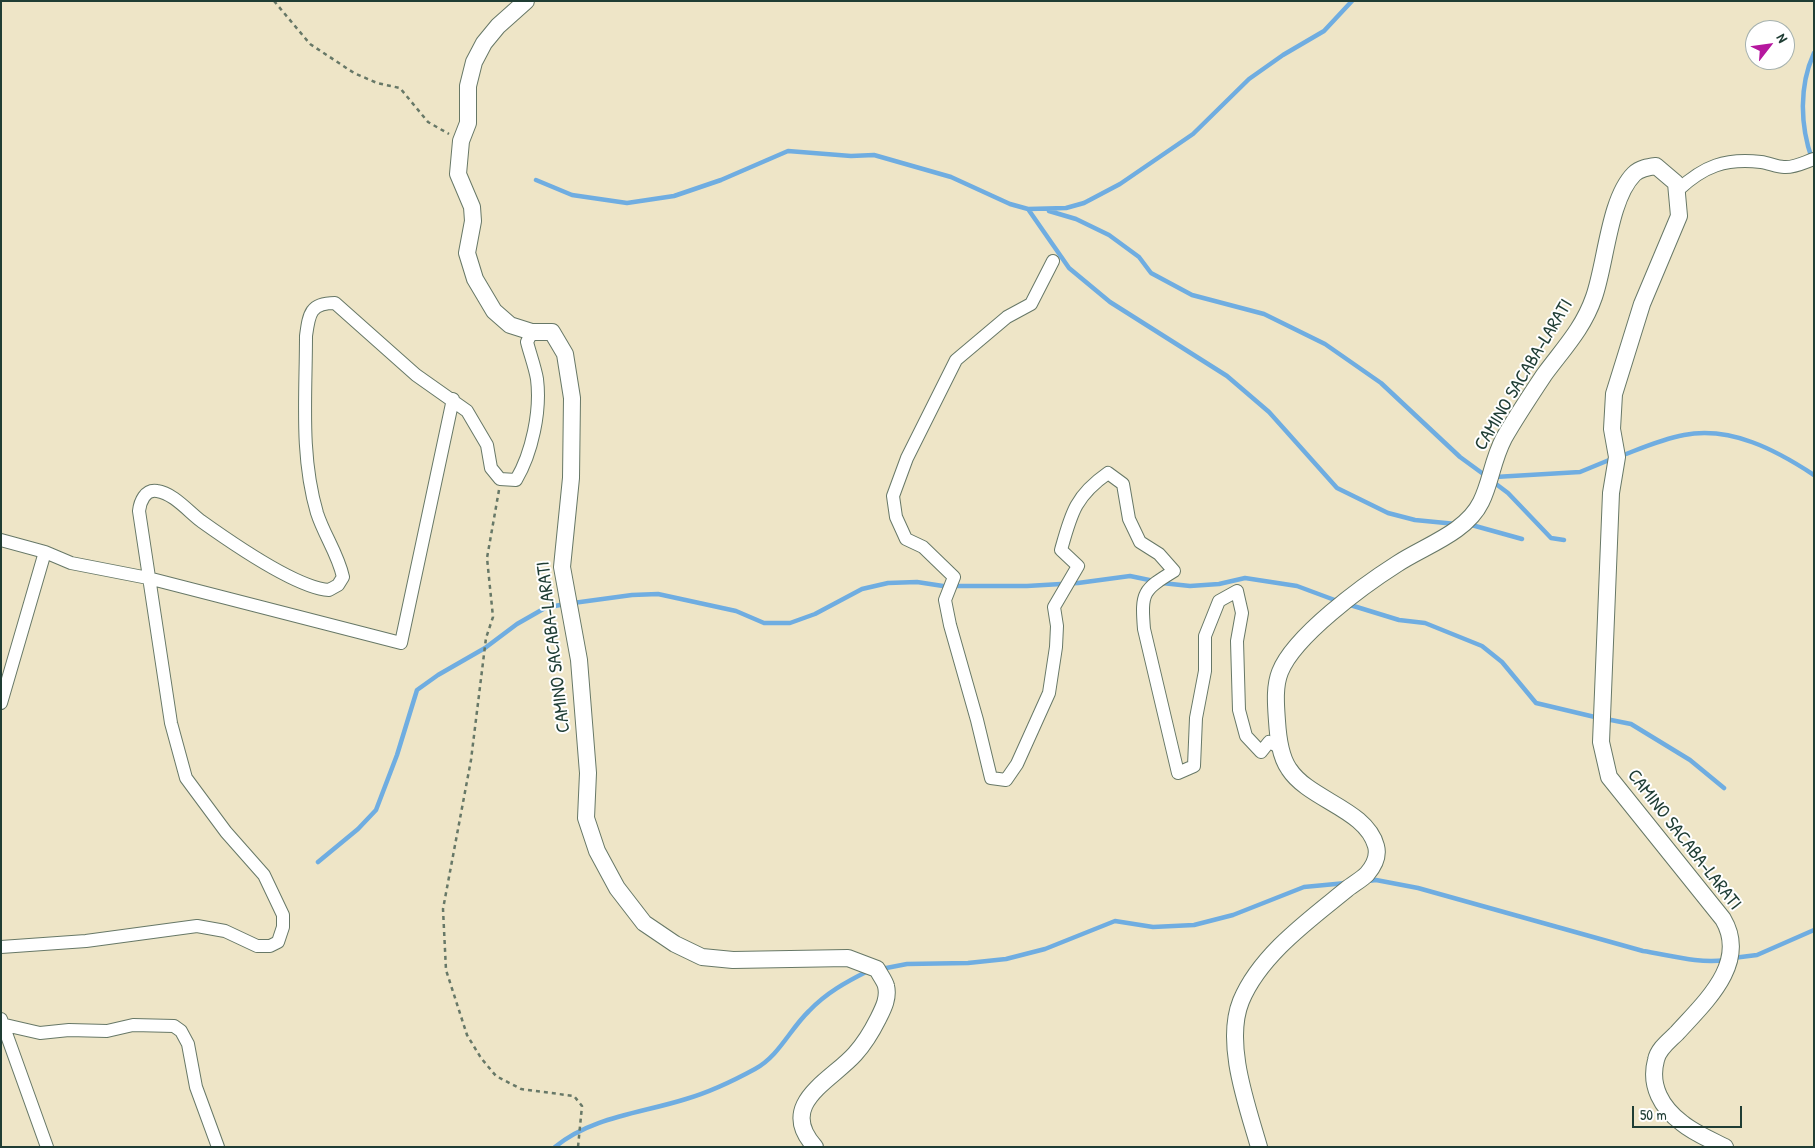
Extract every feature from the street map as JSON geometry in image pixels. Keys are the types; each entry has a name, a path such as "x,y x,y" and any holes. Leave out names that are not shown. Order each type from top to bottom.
{"street":[{"name":"CAMINO SACABA-LARATI","path":"526,1 498,26 484,43 474,62 468,86 468,123 461,141 458,174 472,207 473,222 467,253 475,279 494,311 510,325 532,332 552,332 566,354 572,398 571,478 562,566 579,660 588,773 586,818 597,851 617,888 644,923 675,944 702,957 733,960 848,958 877,970 886,987 886,1005 855,1054 814,1089 805,1103 801,1121 809,1140 815,1147"},
{"path":"1678,190 1692,177 1713,165 1739,161 1763,162 1784,167 1814,159"},
{"name":"CAMINO SACABA-LARATI","path":"1259,1147 1236,1054 1237,1021 1241,1002 1256,976 1277,950 1348,888 1366,876 1376,860 1376,846 1361,825 1301,783 1288,769 1281,748 1275,701 1279,674 1293,649 1334,611 1397,564 1458,528 1473,516 1482,501 1492,463 1504,438 1544,376 1582,326 1602,270 1616,204 1624,187 1635,172 1656,166 1669,174 1676,183 1679,216 1642,304 1614,394 1612,429 1617,457 1612,493 1601,742 1609,777 1723,919 1730,932 1732,946 1730,965 1708,999 1662,1048 1656,1060 1654,1086 1663,1105 1682,1124 1726,1147"},
{"path":"1053,260 1031,304 993,328 956,360 907,458 893,496 896,517 906,539 923,547 954,577 945,600 948,617 991,778 1006,780 1017,764 1049,693 1056,647 1057,626 1054,607 1078,566 1061,550 1069,519 1088,487 1108,473 1123,484 1129,519 1140,542 1159,554 1174,571 1148,587 1142,605 1146,639 1178,773 1194,766 1196,718 1205,671 1204,636 1219,601 1237,591 1242,613 1237,641 1236,678 1239,710 1246,736 1261,752 1269,742 1281,748"},
{"path":"1,947 86,941 197,926 225,932 257,946 270,946 278,942 283,927 283,915 264,875 226,832 186,778 171,723 148,578 139,511 141,501 148,493 155,490 167,494 210,527 300,582 329,590 338,585 343,576 340,564 333,552 317,512 304,446 306,336 308,318 315,307 322,303 335,303 416,375 453,399 467,411 487,445 491,468 500,479 516,480 526,464 537,406 537,379 527,342 532,332"},
{"path":"1,540 45,552 71,563 148,578 401,643 453,399"},
{"path":"1,704 45,552"},
{"path":"2,1022 47,1147"},
{"path":"2,1022 40,1033 69,1030 107,1031 133,1025 174,1026 181,1031 188,1044 196,1087 218,1147"}],"path":[{"path":"274,1 310,44 354,73 377,83 400,88 428,122 461,141"},
{"path":"500,479 487,558 493,617 486,638 471,760 443,909 446,970 467,1035 481,1058 496,1076 521,1089 574,1096 582,1106 578,1147"}],"waterway":[{"path":"536,180 572,195 627,203 674,196 721,180 788,151 851,156 874,155 951,177 1010,204 1028,209 1066,208 1084,203 1120,184 1193,134 1249,79 1283,55 1324,31 1352,1"},
{"path":"1812,159 1805,133 1803,106 1806,79 1814,53"},
{"path":"1028,209 1069,268 1110,302 1227,376 1269,412 1337,488 1388,513 1415,520 1456,524"},
{"path":"1049,211 1076,219 1109,235 1139,257 1151,273 1192,295 1264,314 1325,344 1381,383 1460,457 1486,476"},
{"path":"1621,456 1652,444 1684,435 1719,434 1736,437 1769,449 1814,475"},
{"path":"1495,477 1580,472 1614,458"},
{"path":"1492,481 1508,493 1551,538 1564,540"},
{"path":"1468,524 1522,539"},
{"path":"573,603 632,595 658,594 736,611 764,623 790,623 815,614 862,589 888,583 917,582 943,586 1027,586 1078,583 1130,576 1154,581"},
{"path":"1162,583 1190,586 1219,584 1245,578 1297,586 1340,602"},
{"path":"318,862 358,829 376,810 397,755 417,690 438,675 485,648 517,624 545,608 565,604"},
{"path":"1347,604 1399,620 1425,623 1482,646 1502,662 1536,703 1599,718"},
{"path":"1606,719 1631,724 1690,760 1724,788"},
{"path":"1368,881 1376,880 1418,888 1643,951 1694,960 1725,960"},
{"path":"881,969 907,964 968,963 1006,959 1045,949 1115,921 1153,927 1194,925 1233,915 1304,887 1346,883"},
{"path":"1733,958 1757,955 1814,930"},
{"path":"555,1147 569,1137 601,1122 695,1096 721,1086 755,1069 778,1050 802,1018 822,999 837,988 868,971"}]}
